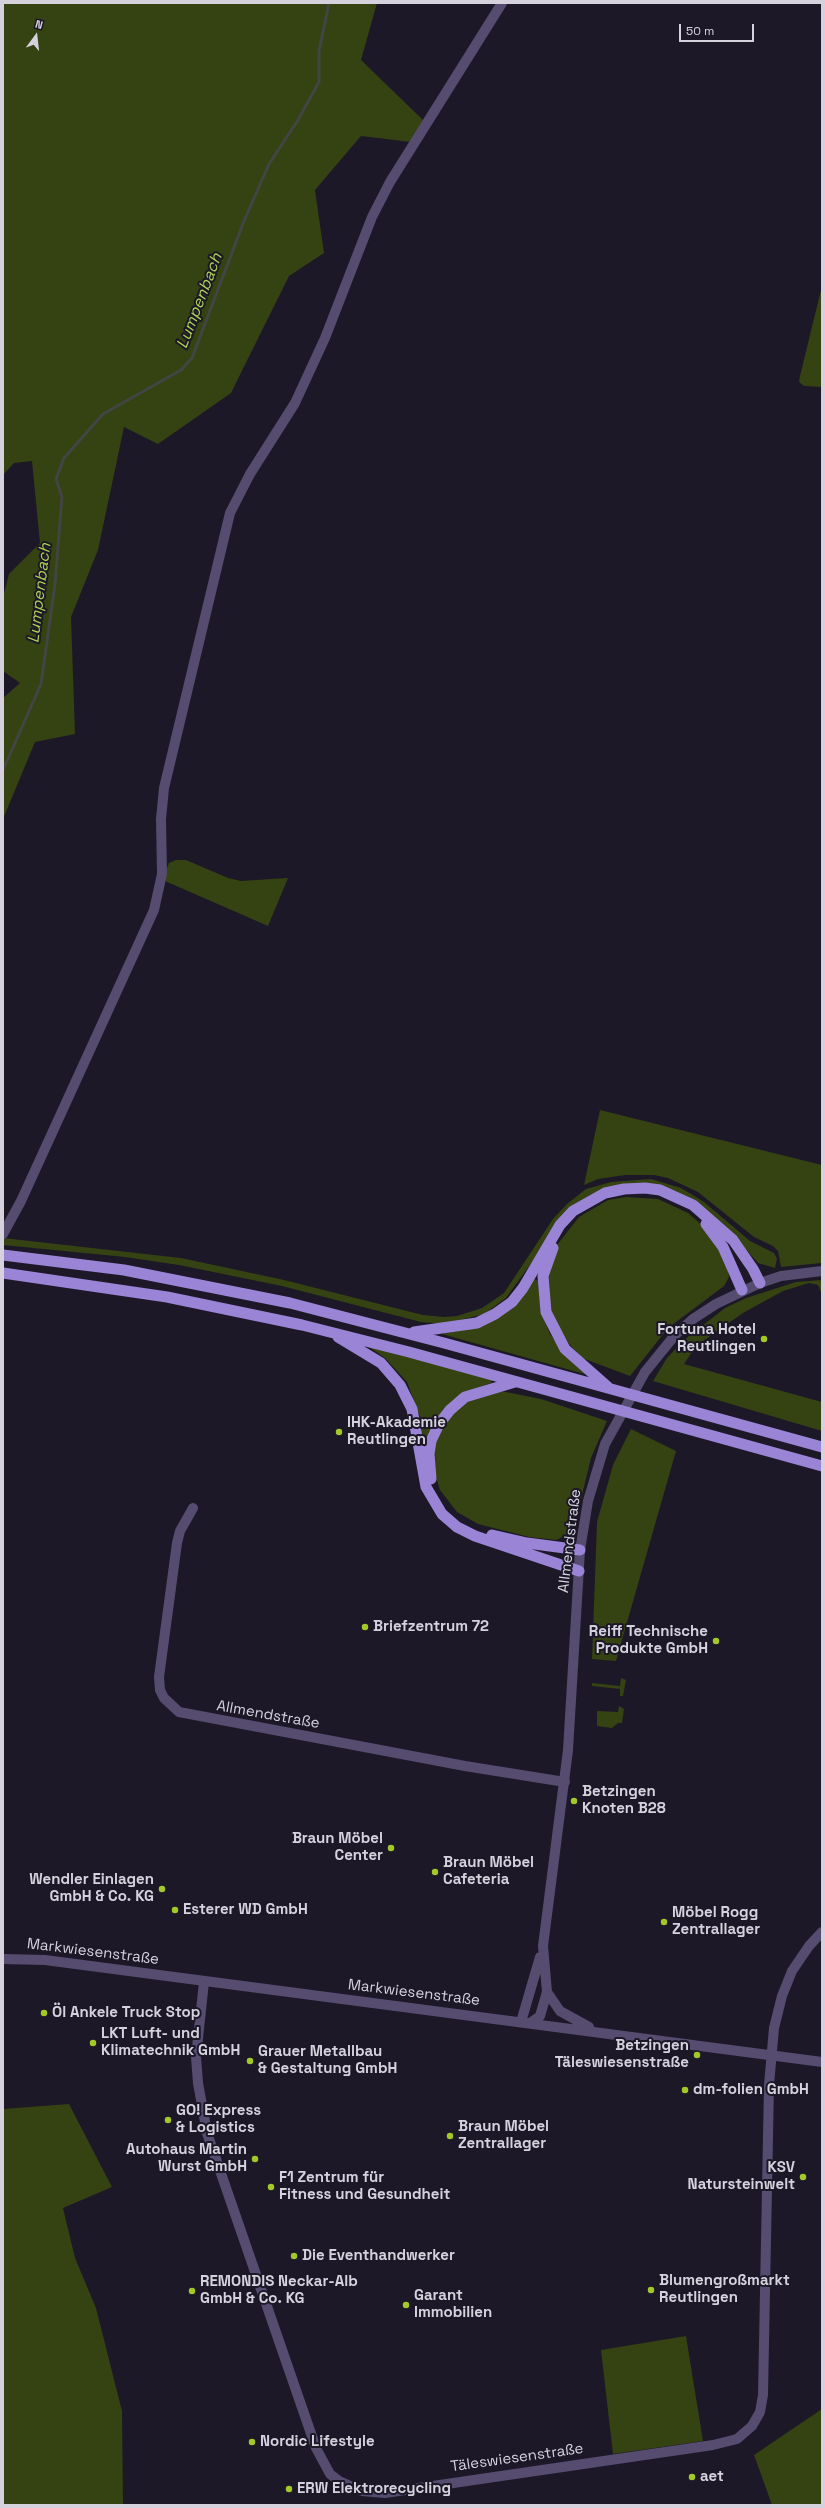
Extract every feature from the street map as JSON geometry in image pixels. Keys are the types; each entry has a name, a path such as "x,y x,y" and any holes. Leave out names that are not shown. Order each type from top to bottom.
{"highway":[{"path":"407,1333 477,1323 495,1314 512,1302 523,1288 557,1230 573,1211 606,1193 624,1189 645,1188 660,1190 693,1206 733,1240 753,1269 760,1283"},
{"path":"611,1389 565,1349 546,1312 543,1276 548,1259 565,1228 576,1216 607,1198 626,1194 644,1194 675,1202 702,1220 714,1233 724,1247 742,1290"},
{"path":"3,1255 124,1270 197,1283 310,1308 407,1333 822,1447"},
{"path":"3,1273 173,1298 330,1332 822,1466"},
{"path":"330,1332 381,1363 400,1386 412,1409 426,1487 442,1514 457,1527 475,1536 579,1571"},
{"path":"515,1382 464,1397 438,1424 429,1454 431,1480 435,1491 453,1515 475,1529 527,1543 580,1550"}],"street":[{"path":"4,1234 147,928 160,892 162,874 161,819 164,788 230,513 250,474 295,403 325,338 372,217 390,182 502,3"},
{"name":"Allmendstraße","path":"526,2022 543,1946 565,1782 580,1550 588,1501 598,1462 614,1426 640,1378 658,1354 693,1319 742,1290 760,1283 781,1276 822,1271"},
{"name":"Allmendstraße","path":"193,1508 180,1531 177,1543 159,1677 160,1690 164,1698 180,1712 465,1766 565,1782"},
{"name":"Täleswiesenstraße","path":"204,1982 197,2045 197,2068 202,2110 210,2146 322,2462 339,2482 362,2491 373,2493 713,2445 737,2439 752,2426 760,2412 763,2395 771,2054 776,2015 788,1978 801,1955 822,1932"},
{"name":"Allmendstraße","path":"526,2022 540,2016 547,1992 543,1946"},
{"name":"Markwiesenstraße","path":"3,1959 45,1960 204,1982 771,2054 822,2062"},
{"path":"547,1992 560,2011 594,2031"}],"green space":[{"path":"3,3 377,3 361,60 423,120 411,142 361,136 315,190 324,253 289,276 231,393 158,444 124,427 98,550 71,617 75,734 35,742 3,819 3,698 20,683 3,671 3,597 9,574 40,543 32,461 14,463 3,475"},
{"path":"821,290 822,387 804,386 799,382 800,376"},
{"path":"176,860 186,860 228,878 241,881 288,878 268,926 165,881 169,863"},
{"path":"600,1110 822,1165 822,1263 781,1267 778,1251 773,1246 754,1237 698,1192 668,1178 654,1175 625,1175 598,1179 584,1185"},
{"path":"651,1179 681,1188 704,1202 750,1241 774,1253 777,1259 775,1268 758,1263 734,1236 661,1187 587,1197 537,1255 506,1298 484,1314 444,1324 421,1322 282,1286 179,1265 125,1257 3,1245 3,1238 181,1258 284,1280 423,1315 444,1317 457,1316 482,1308 504,1293 553,1219 567,1204 586,1189 611,1182"},
{"path":"626,1197 658,1199 688,1213 712,1234 727,1265 729,1277 724,1286 668,1328 630,1376 582,1358 569,1344 550,1311 547,1276 557,1245 579,1217 608,1200"},
{"path":"535,1279 538,1281 541,1313 550,1334 562,1351 588,1375 442,1334 479,1327"},
{"path":"822,1280 822,1294 818,1285 809,1283 783,1291 743,1313 696,1346 684,1364 822,1402 822,1431 653,1381 667,1358 684,1340 725,1308 746,1298 796,1282"},
{"path":"366,1345 493,1379 491,1383 463,1393 428,1440 423,1440 420,1417 407,1382 385,1358"},
{"path":"501,1391 541,1399 607,1421 591,1458 574,1528 567,1535 556,1540 529,1537 478,1524 457,1512 440,1490 433,1468 435,1442 442,1426 466,1400"},
{"path":"631,1429 676,1451 616,1661 592,1659 597,1522 613,1465"},
{"path":"621,1678 626,1680 623,1696 620,1696 620,1689 592,1686 592,1683 620,1686"},
{"path":"619,1706 624,1709 622,1723 618,1723 612,1728 597,1726 597,1711 618,1712"},
{"path":"69,2104 112,2187 63,2208 75,2258 96,2308 122,2411 123,2505 3,2505 3,2109"},
{"path":"686,2336 703,2441 613,2454 601,2350"},
{"path":"822,2409 822,2505 772,2505 754,2455"}],"waterway":[{"name":"Lumpenbach","path":"3,770 41,684 55,584 62,497 56,479 64,458 103,414 181,370 192,358 244,221 269,164 298,120 319,82 319,51 329,3"}],"place":[{"name":"Fortuna Hotel Reutlingen","path":"764,1339"},
{"name":"IHK-Akademie Reutlingen","path":"339,1432"},
{"name":"Briefzentrum 72","path":"365,1627"},
{"name":"Reiff Technische Produkte GmbH","path":"716,1641"},
{"name":"Betzingen Knoten B28","path":"574,1801"},
{"name":"Braun Möbel Center","path":"391,1848"},
{"name":"Braun Möbel Cafeteria","path":"435,1872"},
{"name":"Wendler Einlagen GmbH & Co. KG","path":"162,1889"},
{"name":"Esterer WD GmbH","path":"175,1910"},
{"name":"Möbel Rogg Zentrallager","path":"664,1922"},
{"name":"Öl Ankele Truck Stop","path":"44,2013"},
{"name":"LKT Luft- und Klimatechnik GmbH","path":"93,2043"},
{"name":"Betzingen Täleswiesenstraße","path":"697,2055"},
{"name":"Grauer Metallbau & Gestaltung GmbH","path":"250,2061"},
{"name":"dm-folien GmbH","path":"685,2090"},
{"name":"GO! Express & Logistics","path":"168,2120"},
{"name":"Braun Möbel Zentrallager","path":"450,2136"},
{"name":"Autohaus Martin Wurst GmbH","path":"255,2159"},
{"name":"KSV Natursteinwelt","path":"803,2177"},
{"name":"F1 Zentrum für Fitness und Gesundheit","path":"271,2187"},
{"name":"Die Eventhandwerker","path":"294,2256"},
{"name":"Blumengroßmarkt Reutlingen","path":"651,2290"},
{"name":"REMONDIS Neckar-Alb GmbH & Co. KG","path":"192,2291"},
{"name":"Garant Immobilien","path":"406,2305"},
{"name":"Nordic Lifestyle","path":"252,2442"},
{"name":"aet","path":"692,2477"},
{"name":"ERW Elektrorecycling","path":"289,2489"}]}
